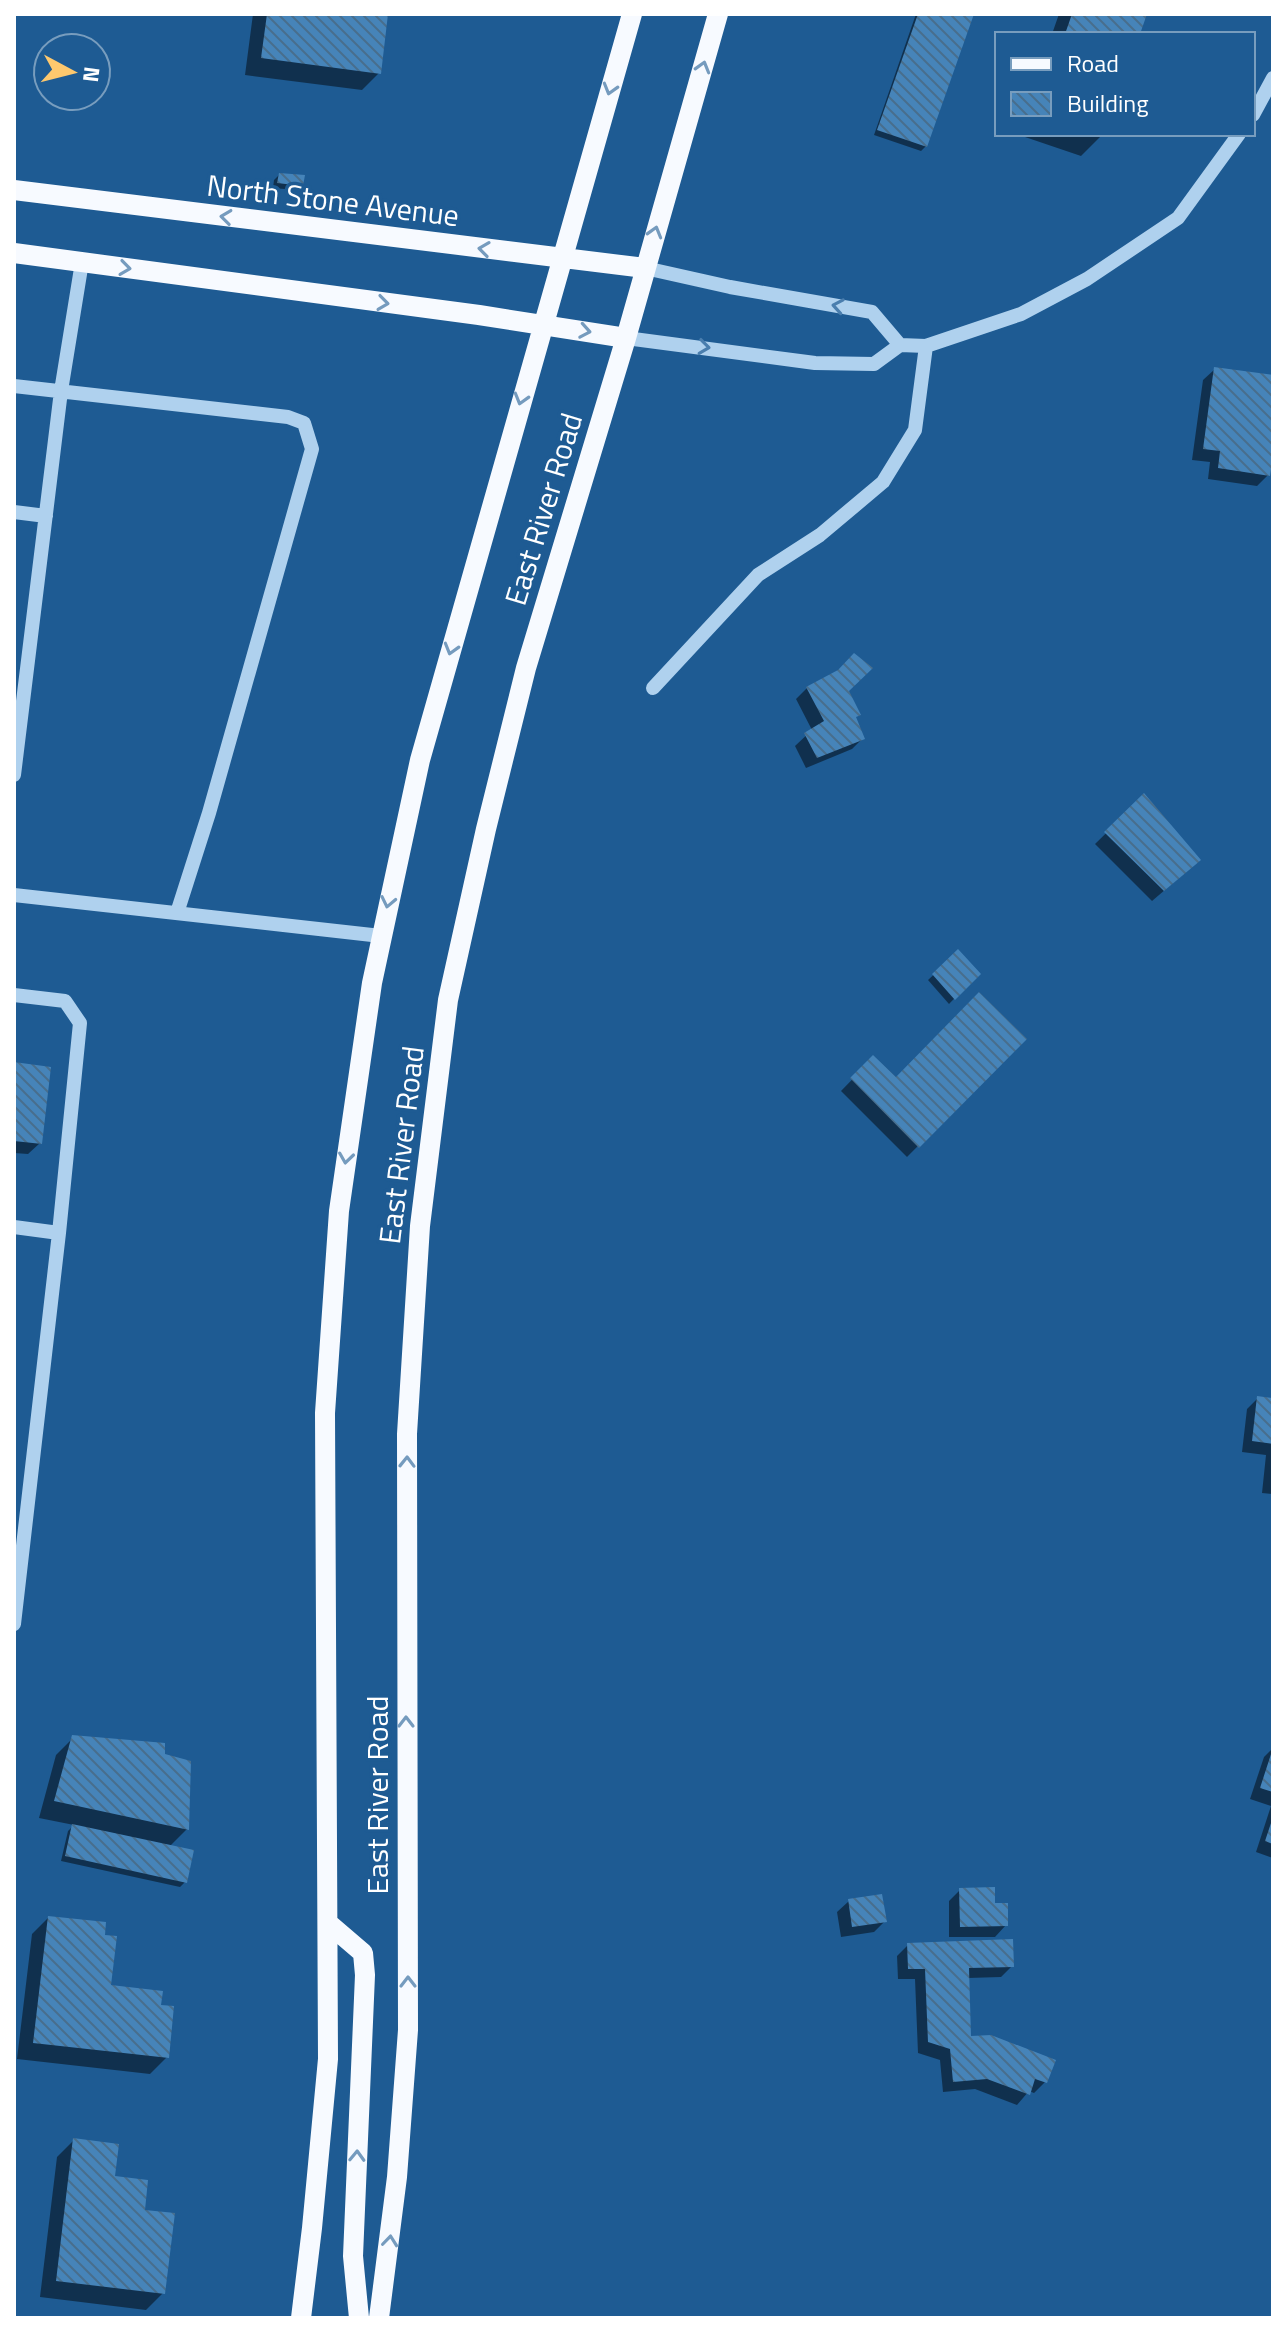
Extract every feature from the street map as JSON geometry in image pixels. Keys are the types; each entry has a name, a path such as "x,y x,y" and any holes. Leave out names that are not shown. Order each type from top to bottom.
{"main road":[{"name":"East River Road","path":"301,2318 328,2059 325,1413 339,1211 372,983 420,760 632,14"},
{"name":"East River Road","path":"379,2318 397,2177 408,2030 407,1434 420,1226 448,1000 526,668 626,338 718,14"},
{"name":"North Stone Avenue","path":"14,190 645,268"},
{"path":"14,253 543,324 626,338"},
{"path":"328,1923 363,1953 365,1975 353,2256 359,2318"},
{"path":"305,2289 309,2318"}],"street":[{"path":"1255,111 1273,78"},
{"path":"626,338 815,363 874,364 900,345 926,346 1021,314 1087,279 1178,218 1238,136"},
{"path":"14,775 61,391 82,262"},
{"path":"645,268 730,287 872,312 900,345"},
{"path":"653,688 758,575 820,535 883,482 915,430 926,346"},
{"path":"14,386 288,417 304,423 309,435 312,449 209,813 177,913"},
{"path":"14,512 46,516"},
{"path":"14,895 381,936"},
{"path":"14,995 65,1001 80,1023 14,1624"},
{"path":"14,1227 59,1233"}],"building":[{"path":"267,14 388,14 381,74 261,58"},
{"path":"918,14 974,14 927,147 877,130"},
{"path":"1072,14 1147,14 1141,32 1066,32"},
{"path":"279,173 305,175 303,186 277,183"},
{"path":"1214,367 1273,375 1273,456 1270,476 1218,468 1220,451 1203,449"},
{"path":"854,653 873,668 849,691 861,715 856,717 865,739 817,758 804,733 824,721 806,687 838,670"},
{"path":"1144,793 1201,860 1164,891 1104,832"},
{"path":"958,949 981,974 955,1000 932,974"},
{"path":"979,992 1027,1039 919,1148 850,1078 873,1055 896,1077"},
{"path":"14,1062 51,1067 42,1144 14,1141"},
{"path":"1257,1396 1273,1398 1273,1444 1252,1441"},
{"path":"72,1735 165,1743 165,1754 191,1761 189,1830 54,1801"},
{"path":"1273,1751 1273,1792 1260,1788"},
{"path":"1273,1820 1273,1844 1265,1841"},
{"path":"72,1824 194,1850 187,1883 65,1856"},
{"path":"995,1887 995,1903 1008,1903 1008,1926 960,1927 959,1888"},
{"path":"882,1894 887,1922 852,1927 848,1899"},
{"path":"48,1916 106,1922 105,1935 117,1936 111,1985 163,1991 161,2005 174,2006 169,2058 33,2043"},
{"path":"1013,1939 1014,1967 969,1968 971,2036 991,2035 1056,2060 1047,2083 1035,2079 1030,2095 987,2079 953,2082 950,2049 928,2042 925,1969 908,1969 907,1943"},
{"path":"73,2138 119,2144 115,2176 148,2180 145,2210 175,2213 165,2294 56,2281"}]}
